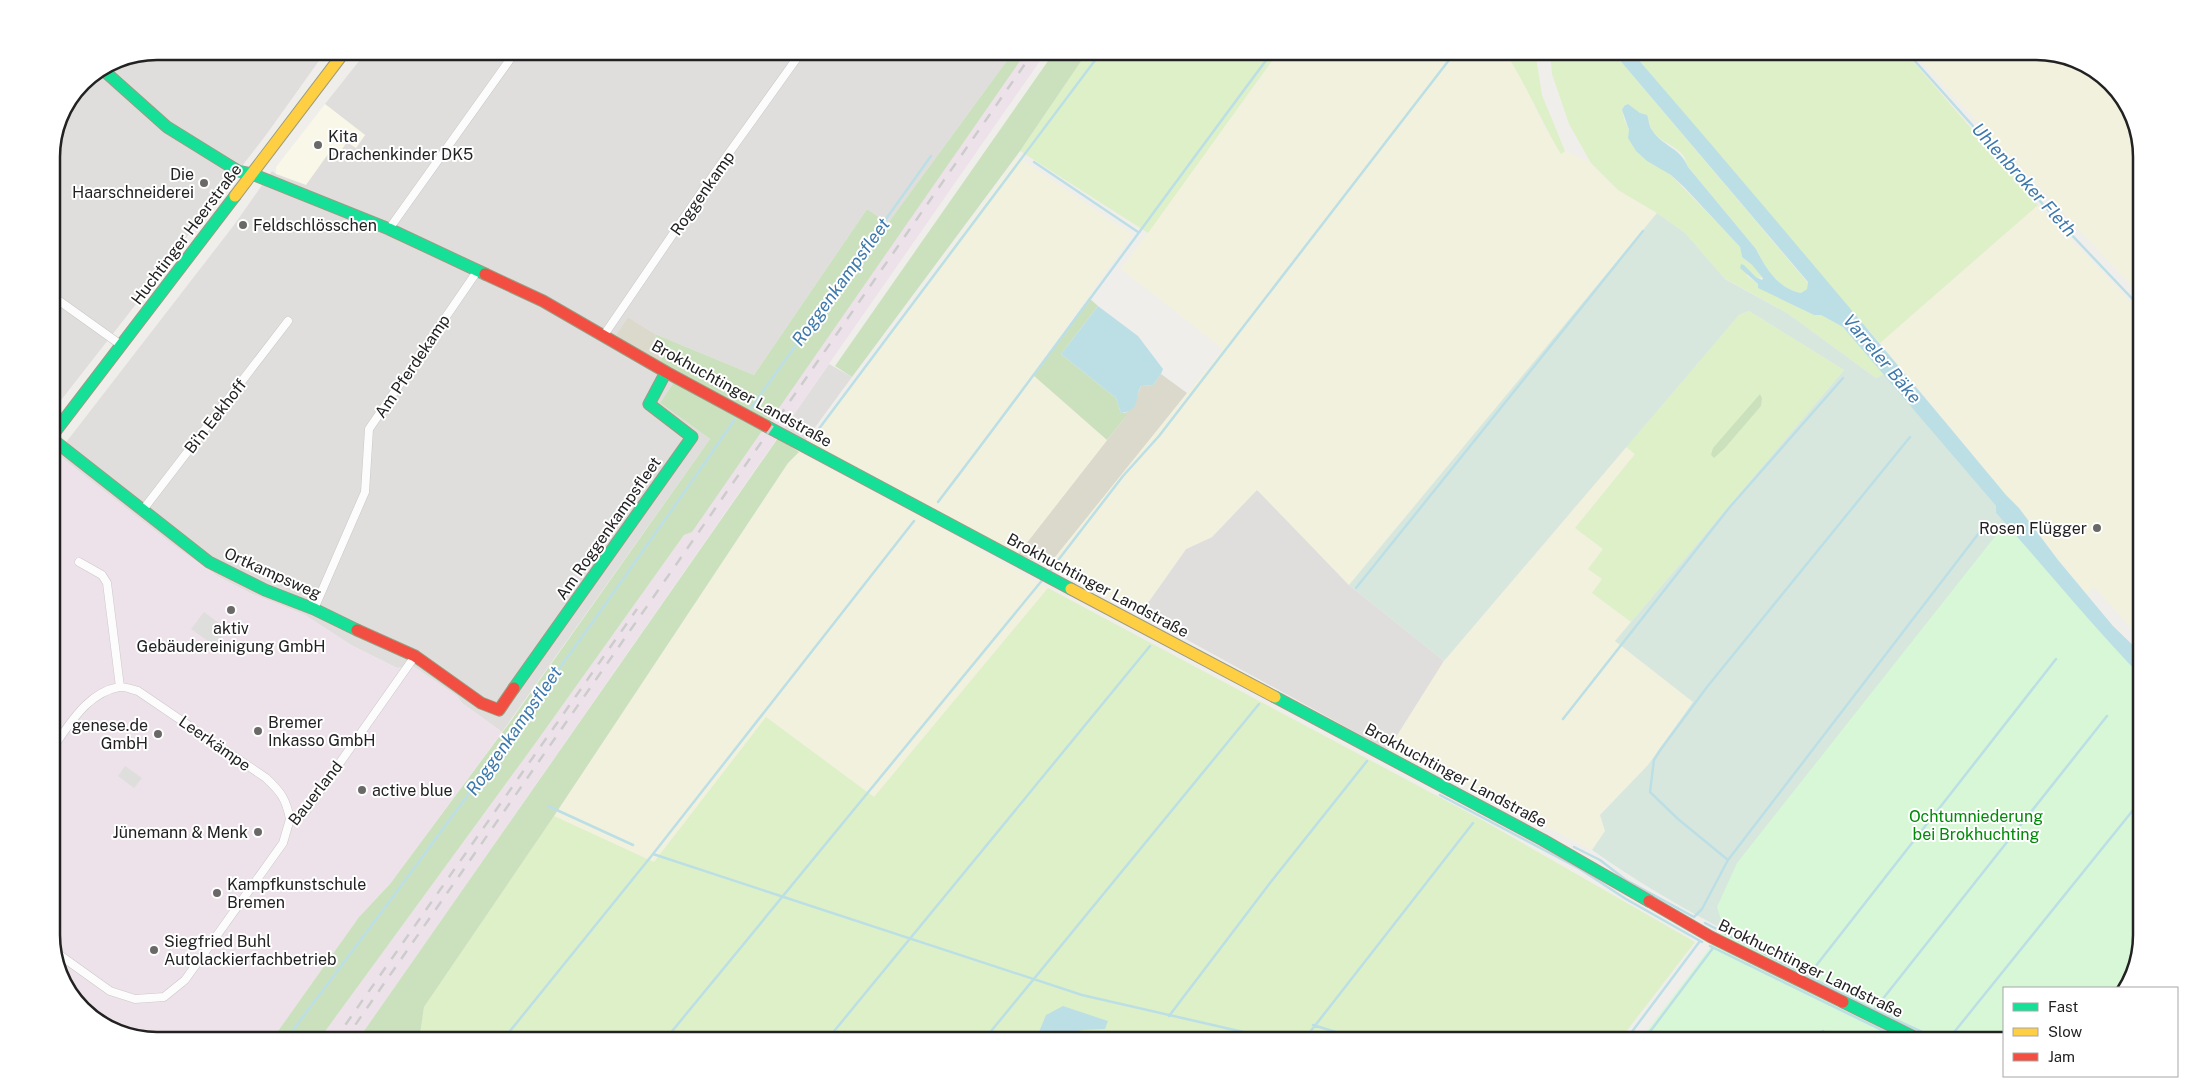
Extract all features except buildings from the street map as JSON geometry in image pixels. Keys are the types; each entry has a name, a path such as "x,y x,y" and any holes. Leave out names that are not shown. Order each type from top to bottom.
{"street":[{"name":"Huchtinger Heerstraße","path":"60,426 338,60"},
{"path":"389,229 510,60"},
{"name":"Roggenkamp","path":"604,335 716,171 796,60"},
{"name":"Brokhuchtinger Landstraße","path":"107,74 167,127 238,171 252,174 389,229 543,301 666,372 1543,840 1711,937 1904,1032"},
{"name":"Am Pferdekamp","path":"314,609 365,492 370,429 478,270"},
{"path":"60,301 121,345"},
{"name":"Bi'n Eekhoff","path":"142,511 288,321"},
{"name":"Am Roggenkampsfleet","path":"499,710 692,437 649,404 666,372"},
{"name":"Ortkampsweg","path":"60,444 142,511 209,562 265,590 314,609 415,656 481,702 499,710"},
{"path":"60,739 84,705 101,694 120,687 107,583 102,575 79,562"},
{"name":"Bauerland","path":"63,957 110,990 136,999 164,997 186,980 282,843 290,820 306,810 415,656"},
{"name":"Leerkämpe","path":"120,687 138,691 160,704 266,778 279,790 287,802 290,820"}],"shaded area":[{"path":"151,60 320,60 266,135 60,401 60,151 67,120 76,103 88,88 103,76 120,67 138,62"},
{"path":"360,60 1007,60 888,223 867,209 754,375 655,334 628,317 609,346 674,382 660,403 710,439 502,732 462,703 457,696 413,666 397,668 351,645 305,615 250,593 219,577 175,547 60,456 60,450 234,225 272,171 276,174 347,142 356,148 365,135 325,104"},
{"path":"1021,60 1041,60 363,1032 325,1032 537,741 684,535 692,531"},
{"name":"Kita Drachenkinder DK5","path":"325,104 365,135 356,148 347,142 338,155 331,150 306,185 276,174 276,167"},
{"path":"628,317 655,334 661,362 619,339 616,335"},
{"path":"829,364 852,377 805,441 783,430"},
{"path":"1161,374 1187,393 1048,566 1018,554 1126,416 1125,413 1132,409 1141,386 1153,385"},
{"path":"60,456 175,546 219,577 250,593 305,615 351,645 397,668 413,666 457,696 462,703 502,732 390,884 359,917 277,1032 157,1032 138,1030 126,1027 103,1016 76,989 65,966 60,941"},
{"path":"1257,489 1349,585 1444,661 1388,750 1140,614 1186,549 1212,537"},
{"path":"204,612 227,629 215,646 191,629"},
{"path":"125,766 142,778 134,788 118,776"}],"green space":[{"path":"1007,60 1021,60 770,421 661,362 655,334 754,375 867,209 888,223"},
{"path":"1049,60 1082,60 1020,151 852,377 835,366"},
{"path":"1082,60 1273,60 1148,233 1020,151"},
{"path":"1273,60 1510,60 1519,73 1545,128 1561,153 1565,151 1591,163 1618,190 1657,213 1349,585 1257,490 1212,537 1186,549 1140,614 1048,566 1223,349 1121,269"},
{"path":"1509,60 1536,60 1542,95 1565,151 1561,154 1546,128"},
{"path":"1551,60 1620,60 1808,283 1807,289 1801,293 1793,291 1780,283 1764,264 1756,249 1688,167 1683,155 1658,137 1651,128 1649,121 1640,113 1624,106 1622,110 1629,130 1660,167 1671,175 1740,247 1742,257 1764,278 1756,277 1744,265 1747,276 1775,296 1814,315 1821,315 1843,327 1885,374 1876,378 1787,313 1724,278 1685,233 1657,213 1618,190 1591,163 1569,124 1552,74"},
{"path":"1639,60 1912,60 2038,205 1880,343"},
{"path":"1919,60 2036,60 2061,63 2090,76 2109,93 2117,103 2128,126 2133,151 2133,287"},
{"path":"1018,157 1132,235 1033,374 1107,440 1018,554 810,442"},
{"path":"2038,205 2133,305 2133,630 2094,587 2087,594 2026,520 2019,508 2006,495 1880,343"},
{"path":"1657,213 1685,233 1725,279 1787,313 1876,378 1885,374 1996,506 1996,513 2051,574 2133,899 2132,947 2123,978 2118,987 2003,987 2003,1032 1980,1032 1849,984 1772,953 1692,913 1592,850 1605,831 1600,815 1648,765 1693,702 1615,641 1844,370 1749,311 1739,315 1444,661 1349,585"},
{"path":"1089,298 1098,306 1061,354 1116,398 1121,413 1127,415 1107,440 1033,375"},
{"path":"1749,311 1844,370 1631,622 1592,593 1602,579 1588,569 1603,549 1575,528 1635,454 1626,447 1739,315"},
{"path":"674,382 762,431 692,532 684,535 537,741 325,1032 277,1032 359,917 390,884 510,722 710,439 660,403"},
{"path":"1760,394 1762,398 1761,406 1714,458 1711,455 1713,448"},
{"path":"778,438 799,452 788,463 554,816 424,1007 420,1032 363,1032"},
{"path":"1626,447 1635,454 1575,528 1603,549 1602,579 1592,593 1631,622 1615,641 1693,702 1648,765 1600,815 1605,831 1592,850 1388,750 1444,661"},
{"path":"799,452 923,518 1048,588 874,797 766,717 653,863 554,816 788,463"},
{"name":"Ochtumniederung bei Brokhuchting","path":"2008,520 2133,651 2133,935 2128,966 2118,987 2003,987 2003,1032 1646,1032 1724,929 1717,907 1737,863"},
{"path":"1048,588 1484,821 1695,942 1626,1032 420,1032 424,1007 554,816 654,862 766,717 874,797"}],"water":[{"name":"Varreler Bäke","path":"1620,60 1639,60 1773,217 2006,495 2019,508 2058,560 2113,626 2133,645 2133,667 1996,513 1996,506 1843,327 1821,315 1814,315 1758,288 1758,284 1740,268 1741,264 1756,277 1762,280 1763,278 1742,257 1740,247 1671,175 1647,161 1636,151 1628,138 1629,130 1622,110 1624,106 1628,104 1640,113 1647,115 1652,130 1680,155 1756,249 1764,264 1780,283 1793,291 1801,293 1807,289 1808,282"},
{"path":"1098,306 1138,336 1163,369 1153,385 1141,386 1134,407 1127,412 1121,413 1116,398 1061,354"},
{"path":"1063,1006 1108,1021 1105,1029 1073,1032 1039,1032 1046,1015"}],"waterway":[{"path":"815,434 1095,60"},
{"path":"938,502 1266,60"},
{"path":"1049,572 1123,476 1159,436 1449,60"},
{"name":"Uhlenbroker Fleth","path":"1914,60 2048,210 2133,300"},
{"name":"Roggenkampsfleet","path":"751,408 931,156"},
{"path":"1034,162 1138,232"},
{"path":"1356,588 1643,231"},
{"path":"1563,719 1729,508 1843,378"},
{"name":"Roggenkampsfleet","path":"292,1032 514,731 735,419"},
{"path":"1728,860 1678,819 1650,792 1654,760 1707,687 1910,437"},
{"path":"509,1032 653,854 914,521"},
{"path":"1694,917 1702,909 1728,860 1982,529"},
{"path":"671,1032 1044,578"},
{"path":"833,1032 1150,646"},
{"path":"1808,976 2056,659"},
{"path":"990,1032 1259,704"},
{"path":"1874,1010 2107,716"},
{"path":"1169,1016 1270,883 1367,761"},
{"path":"1440,795 1580,869 1626,899 1702,942"},
{"path":"548,806 633,845"},
{"path":"1954,1032 2133,810"},
{"path":"1310,1032 1473,823"},
{"path":"1574,847 1600,860 1626,880 1694,917"},
{"path":"653,854 1082,995 1243,1032"},
{"path":"1705,923 1874,1010 1922,1032"},
{"path":"1632,1032 1700,941"},
{"path":"1710,946 1886,1032"},
{"path":"1650,1032 1713,948"},
{"path":"1313,1025 1336,1032"}],"railway":[{"path":"350,1032 1028,60"},
{"path":"340,1032 637,609"}],"traffic: fast":[{"path":"107,74 167,127 238,171 252,174 389,229 485,274"},
{"path":"60,425 235,196"},
{"path":"514,688 692,437 649,404 666,372"},
{"path":"766,426 1071,589"},
{"path":"60,445 209,562 265,590 314,609 357,630"},
{"path":"1275,697 1543,840 1649,901"},
{"path":"1843,1002 1904,1032"}],"traffic: slow":[{"path":"235,196 338,60"},
{"path":"1071,589 1275,697"}],"traffic: jam":[{"path":"485,274 543,301 666,372 766,426"},
{"path":"357,630 415,656 481,703 499,710 514,688"},
{"path":"1649,901 1711,937 1843,1002"}],"place":[{"name":"Kita Drachenkinder DK5","path":"318,145"},
{"name":"Die Haarschneiderei","path":"204,183"},
{"name":"Feldschlösschen","path":"243,225"},
{"name":"Rosen Flügger","path":"2097,528"},
{"name":"aktiv Gebäudereinigung GmbH","path":"231,610"},
{"name":"Bremer Inkasso GmbH","path":"258,731"},
{"name":"genese.de GmbH","path":"158,734"},
{"name":"active blue","path":"362,790"},
{"name":"Jünemann & Menk","path":"258,832"},
{"name":"Kampfkunstschule Bremen","path":"217,893"},
{"name":"Siegfried Buhl Autolackierfachbetrieb","path":"154,950"}]}
